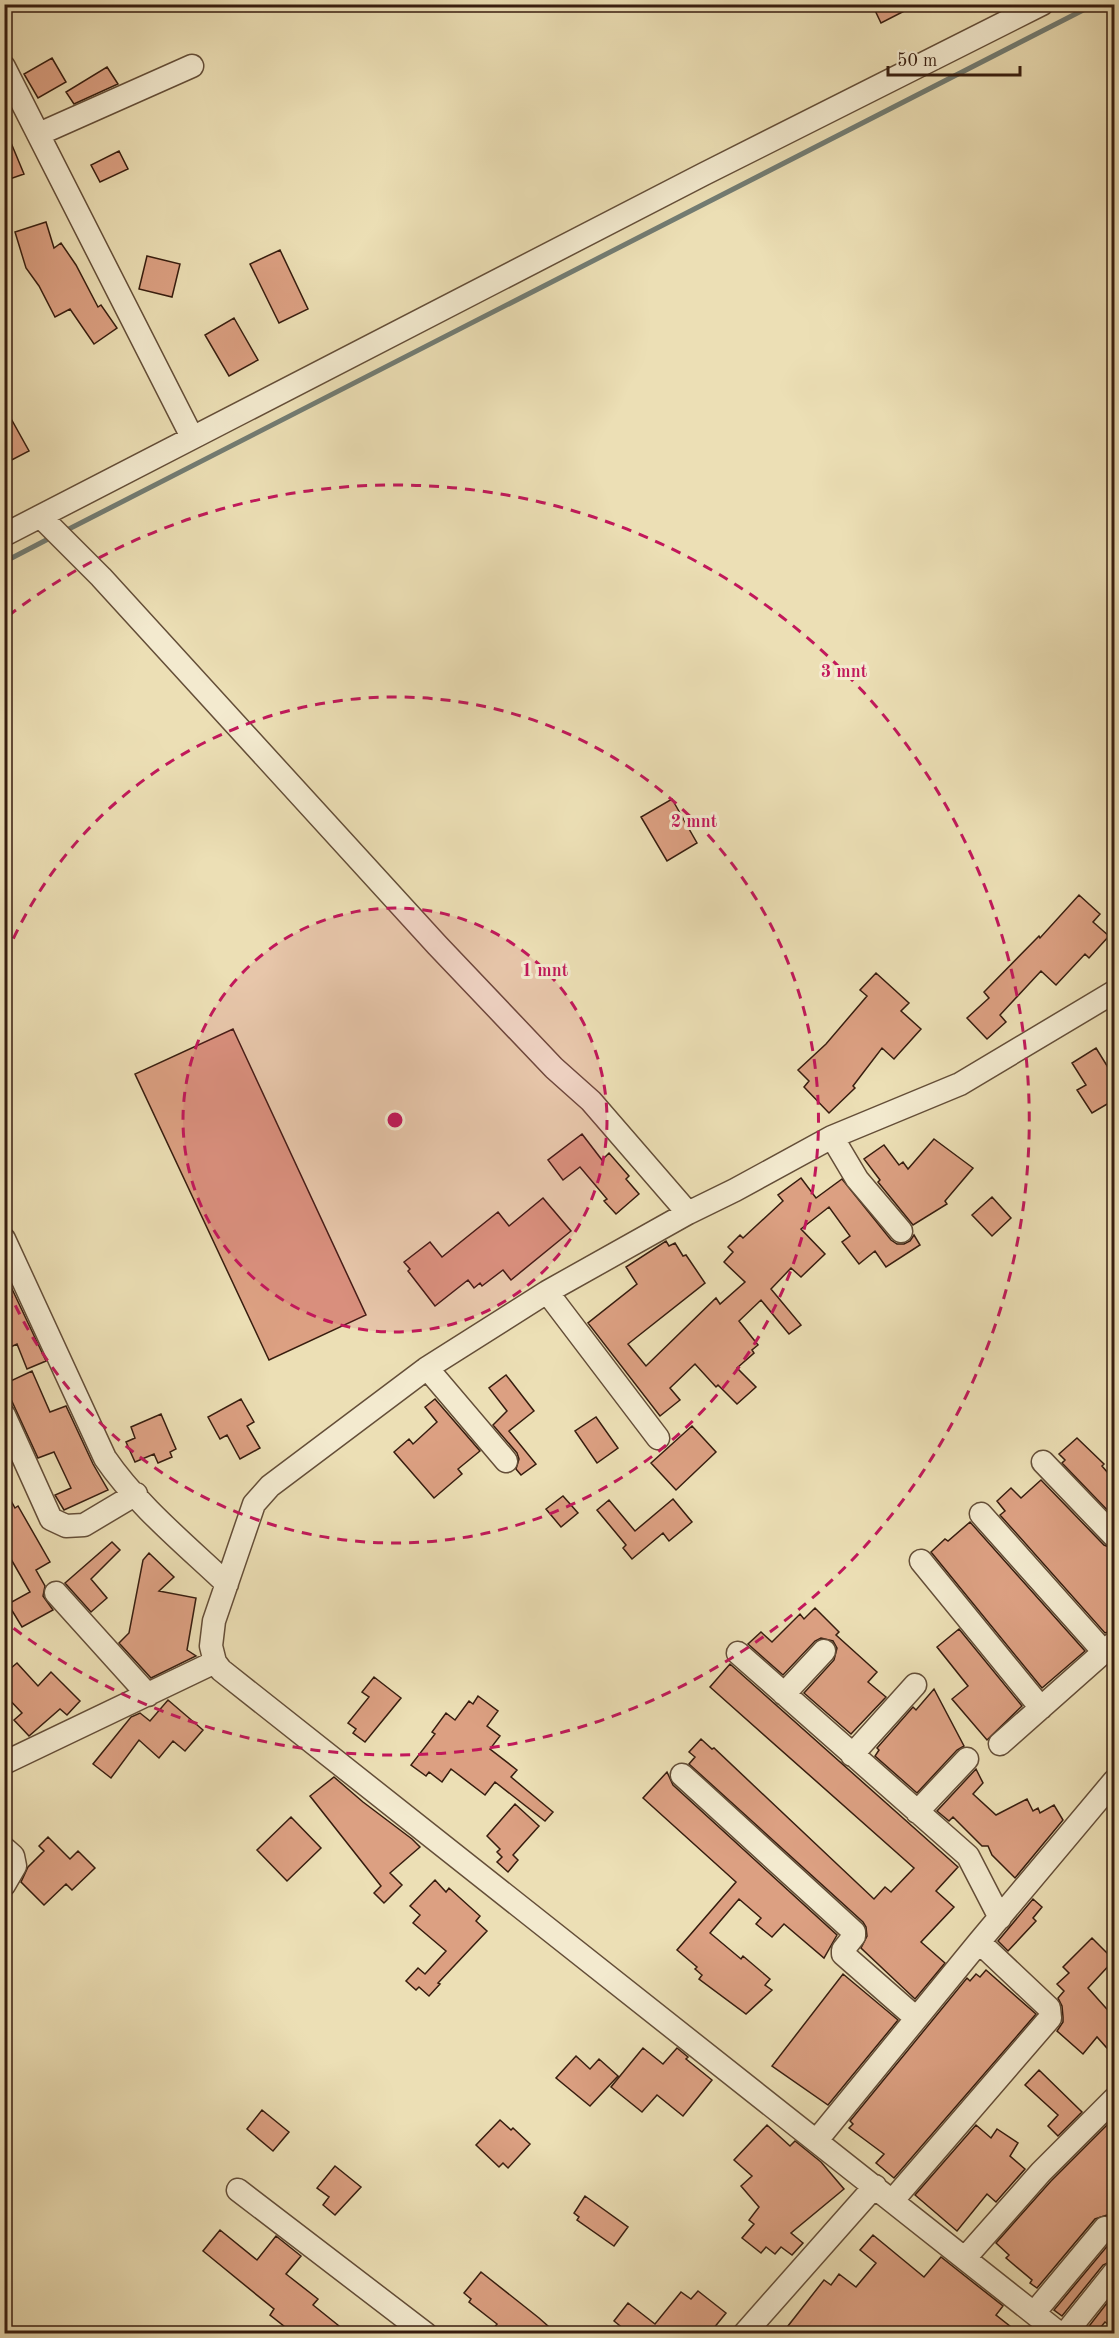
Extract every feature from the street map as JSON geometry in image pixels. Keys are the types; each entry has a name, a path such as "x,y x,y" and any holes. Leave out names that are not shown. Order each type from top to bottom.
{"street":[{"path":"4,535 50,524 192,437 704,174 1042,4"},
{"path":"39,134 192,66"},
{"path":"4,67 14,110 39,134 192,437"},
{"path":"50,524 437,945 554,1068 591,1101 688,1213"},
{"path":"1060,2334 221,1670 214,1662 211,1646 214,1621 254,1504 270,1486 428,1368 547,1292 688,1213 735,1191 832,1137 960,1084 1114,992"},
{"path":"832,1137 857,1179 901,1231"},
{"path":"4,1239 105,1458 163,1524 227,1584"},
{"path":"547,1292 658,1438"},
{"path":"428,1368 506,1461"},
{"path":"4,1415 51,1519 66,1526 84,1525 136,1494"},
{"path":"1043,1462 1114,1536"},
{"path":"981,1514 1108,1655 1000,1744"},
{"path":"921,1561 1041,1708"},
{"path":"57,1593 148,1695"},
{"path":"784,1694 824,1651"},
{"path":"738,1653 968,1856 1000,1918"},
{"path":"4,1763 214,1662"},
{"path":"852,1755 915,1685"},
{"path":"917,1812 967,1759"},
{"path":"682,1775 854,1932 854,1936 843,1953 916,2018"},
{"path":"817,2140 1114,1781"},
{"path":"4,1848 13,1856 15,1866 4,1885"},
{"path":"893,2200 1050,2018 1049,2008 979,1942"},
{"path":"965,2258 1041,2172 1114,2099"},
{"path":"744,2334 875,2186"},
{"path":"238,2190 426,2334"},
{"path":"1034,2313 1105,2228"},
{"path":"1065,2334 1114,2273"}],"building":[{"path":"872,4 918,4 881,23"},
{"path":"52,58 66,82 38,98 24,74"},
{"path":"107,67 118,84 74,104 66,92"},
{"path":"4,126 24,174 4,181"},
{"path":"119,151 128,169 100,182 91,165"},
{"path":"46,222 54,248 61,243 76,265 98,307 101,305 117,328 94,344 70,309 55,317 39,286 26,268 15,232"},
{"path":"280,250 308,309 279,323 250,264"},
{"path":"147,256 180,264 172,297 139,289"},
{"path":"234,318 258,360 229,376 205,335"},
{"path":"4,406 29,451 4,464"},
{"path":"672,799 697,843 667,861 641,817"},
{"path":"1079,895 1100,914 1093,922 1109,936 1089,958 1085,954 1056,985 1041,971 1000,1015 1006,1022 987,1039 967,1018 989,998 984,992 1039,936 1040,938"},
{"path":"876,973 909,1003 901,1011 921,1029 894,1059 882,1048 853,1086 855,1088 829,1113 804,1087 809,1081 798,1070 826,1044 867,996 860,990"},
{"path":"233,1029 366,1315 269,1360 135,1074"},
{"path":"1096,1048 1114,1077 1114,1100 1092,1113 1077,1090 1086,1085 1072,1063"},
{"path":"582,1134 602,1160 609,1153 629,1176 626,1179 639,1194 616,1214 604,1201 607,1199 580,1167 563,1180 548,1160"},
{"path":"934,1139 973,1168 945,1201 947,1204 913,1225 878,1182 880,1180 864,1159 884,1145 899,1165 903,1162 908,1169"},
{"path":"801,1178 816,1198 842,1179 891,1240 897,1244 904,1244 914,1235 920,1245 886,1267 875,1251 859,1264 842,1242 850,1236 829,1207 801,1229 825,1254 801,1277 791,1268 771,1289 801,1325 789,1334 761,1300 739,1321 758,1345 752,1350 754,1353 737,1368 756,1387 737,1404 718,1385 716,1387 695,1364 670,1388 680,1400 660,1416 588,1323 637,1284 626,1267 666,1241 669,1246 675,1243 705,1283 628,1344 646,1366 716,1298 720,1304 745,1282 724,1262 733,1252 728,1247 740,1235 743,1238 783,1201 778,1195"},
{"path":"992,1197 1011,1218 992,1236 972,1215"},
{"path":"543,1198 571,1231 511,1280 503,1270 482,1286 480,1283 474,1288 468,1280 435,1306 408,1271 410,1269 404,1262 430,1242 442,1257 498,1212 509,1226"},
{"path":"4,1272 46,1361 27,1369 17,1344 4,1350"},
{"path":"32,1371 50,1412 66,1406 108,1490 64,1510 55,1495 71,1488 54,1452 38,1458 4,1384"},
{"path":"506,1375 534,1411 509,1431 536,1464 521,1475 516,1469 519,1459 517,1453 493,1425 507,1411 489,1388"},
{"path":"241,1399 254,1422 247,1426 260,1448 240,1459 227,1435 220,1439 208,1417"},
{"path":"435,1399 480,1451 458,1469 462,1474 434,1498 394,1452 409,1439 413,1444 437,1422 425,1407"},
{"path":"161,1414 176,1449 170,1452 172,1457 158,1463 154,1454 135,1462 126,1442 135,1438 131,1427"},
{"path":"596,1417 618,1448 597,1463 575,1431"},
{"path":"692,1426 716,1452 676,1490 651,1463"},
{"path":"1077,1438 1104,1464 1102,1466 1114,1480 1114,1517 1062,1463 1065,1460 1059,1454"},
{"path":"1041,1480 1104,1545 1114,1549 1114,1630 1105,1633 1000,1515 1005,1511 997,1501 1011,1488 1021,1498"},
{"path":"4,1488 15,1508 18,1506 50,1562 36,1570 45,1586 43,1596 53,1610 22,1627 8,1604 30,1592 4,1547"},
{"path":"563,1496 578,1513 561,1527 546,1509"},
{"path":"673,1499 692,1522 669,1541 663,1533 632,1559 623,1548 626,1545 597,1510 609,1500 635,1531"},
{"path":"970,1522 1085,1651 1042,1688 931,1552"},
{"path":"112,1542 120,1550 91,1579 107,1598 91,1612 65,1583"},
{"path":"149,1553 174,1577 159,1591 196,1598 187,1650 196,1656 151,1678 119,1643 129,1633 143,1560"},
{"path":"815,1608 839,1632 836,1635 877,1672 868,1682 886,1697 851,1734 804,1693 834,1660 837,1648 833,1641 821,1638 815,1641 783,1675 748,1644 761,1632 772,1642 800,1614 804,1619"},
{"path":"959,1629 1022,1706 987,1740 952,1699 968,1686 937,1647"},
{"path":"17,1663 38,1686 51,1672 80,1701 67,1715 60,1709 29,1736 14,1720 22,1713 4,1694 4,1674"},
{"path":"730,1664 958,1867 936,1891 954,1907 921,1942 945,1963 915,1999 861,1948 867,1936 863,1922 689,1764 695,1757 689,1752 701,1739 712,1749 714,1748 874,1899 885,1887 891,1892 914,1868 710,1687"},
{"path":"374,1677 401,1698 365,1742 353,1733 356,1729 348,1723 369,1697 362,1692"},
{"path":"934,1689 964,1746 957,1750 917,1793 875,1756 879,1750 877,1748 913,1707 916,1710"},
{"path":"478,1696 498,1711 487,1726 500,1736 490,1749 517,1770 511,1777 553,1812 545,1821 495,1782 485,1795 451,1769 442,1782 429,1772 426,1776 411,1765 435,1734 432,1732 446,1713 455,1720 469,1701 473,1704"},
{"path":"168,1700 203,1730 185,1751 173,1741 159,1758 139,1740 111,1778 93,1764 131,1717 140,1713 150,1721"},
{"path":"976,1769 983,1783 973,1794 996,1815 1027,1799 1033,1811 1038,1808 1040,1813 1054,1805 1063,1820 1015,1878 992,1855 988,1846 982,1846 953,1817 949,1821 937,1811"},
{"path":"667,1772 673,1785 837,1935 824,1958 784,1924 772,1937 756,1924 761,1918 739,1899 710,1933 741,1959 743,1956 770,1979 765,1985 772,1990 746,2014 699,1979 702,1975 695,1969 697,1967 677,1950 736,1882 643,1798"},
{"path":"334,1777 420,1847 390,1873 402,1885 384,1903 374,1893 381,1886 310,1796"},
{"path":"515,1804 539,1826 513,1855 518,1860 508,1872 497,1862 502,1857 497,1852 500,1849 487,1836"},
{"path":"291,1817 321,1848 287,1881 257,1850"},
{"path":"48,1837 70,1859 78,1851 95,1868 72,1890 66,1884 44,1905 21,1882 28,1867 44,1851 39,1846"},
{"path":"435,1880 446,1892 449,1888 480,1916 476,1921 487,1931 438,1983 440,1984 429,1996 419,1987 416,1990 406,1981 418,1968 425,1974 446,1951 413,1923 420,1915 410,1906"},
{"path":"1033,1899 1042,1907 1033,1918 1036,1921 1008,1951 998,1941"},
{"path":"1092,1938 1114,1960 1088,1988 1114,2017 1114,2056 1097,2037 1083,2054 1057,2031 1063,2022 1062,2006 1058,1998 1064,1991 1057,1984 1069,1973 1063,1967"},
{"path":"986,1970 1036,2014 894,2178 876,2163 884,2154 849,2128 853,2124 850,2121 967,1978 970,1981 976,1974 980,1977"},
{"path":"843,1974 898,2020 828,2105 772,2066"},
{"path":"643,2048 663,2064 677,2048 688,2057 686,2059 712,2080 683,2116 657,2095 642,2112 611,2087"},
{"path":"576,2056 590,2069 599,2059 618,2076 590,2106 556,2078"},
{"path":"1039,2070 1082,2112 1058,2136 1048,2126 1058,2115 1025,2085"},
{"path":"262,2110 289,2132 273,2151 247,2129"},
{"path":"1114,2118 1114,2219 1107,2215 1095,2219 1037,2288 1030,2283 1032,2280 1006,2258 1009,2255 996,2243 1051,2181"},
{"path":"500,2120 511,2130 513,2128 530,2144 508,2168 503,2163 499,2167 476,2145"},
{"path":"767,2125 790,2146 795,2141 821,2162 844,2189 791,2233 803,2243 792,2255 781,2247 775,2254 766,2247 761,2253 742,2238 754,2224 749,2220 759,2207 741,2186 752,2176 734,2160"},
{"path":"976,2125 991,2138 997,2129 1018,2143 1010,2156 1025,2169 996,2202 987,2194 957,2231 915,2195"},
{"path":"335,2166 361,2187 335,2215 323,2205 329,2197 317,2188"},
{"path":"585,2196 628,2227 614,2246 577,2220 579,2217 574,2213"},
{"path":"220,2230 257,2260 276,2236 301,2256 286,2274 318,2299 313,2305 349,2334 294,2334 270,2315 274,2309 203,2251"},
{"path":"873,2235 924,2277 941,2257 1003,2306 996,2315 1020,2334 918,2334 910,2327 904,2334 798,2334 788,2326 824,2280 831,2285 839,2274 856,2287 876,2263 860,2250"},
{"path":"1114,2238 1114,2260 1103,2265 1062,2316 1054,2310"},
{"path":"481,2272 557,2334 489,2334 497,2324 469,2302 471,2299 464,2293"},
{"path":"698,2291 726,2313 709,2334 630,2334 614,2321 628,2303 655,2324 681,2292 691,2299"},
{"path":"1114,2294 1114,2329 1105,2322 1095,2334 1083,2334"}],"waterway":[{"path":"63,532 1095,4"},
{"path":"4,562 52,537"}]}
